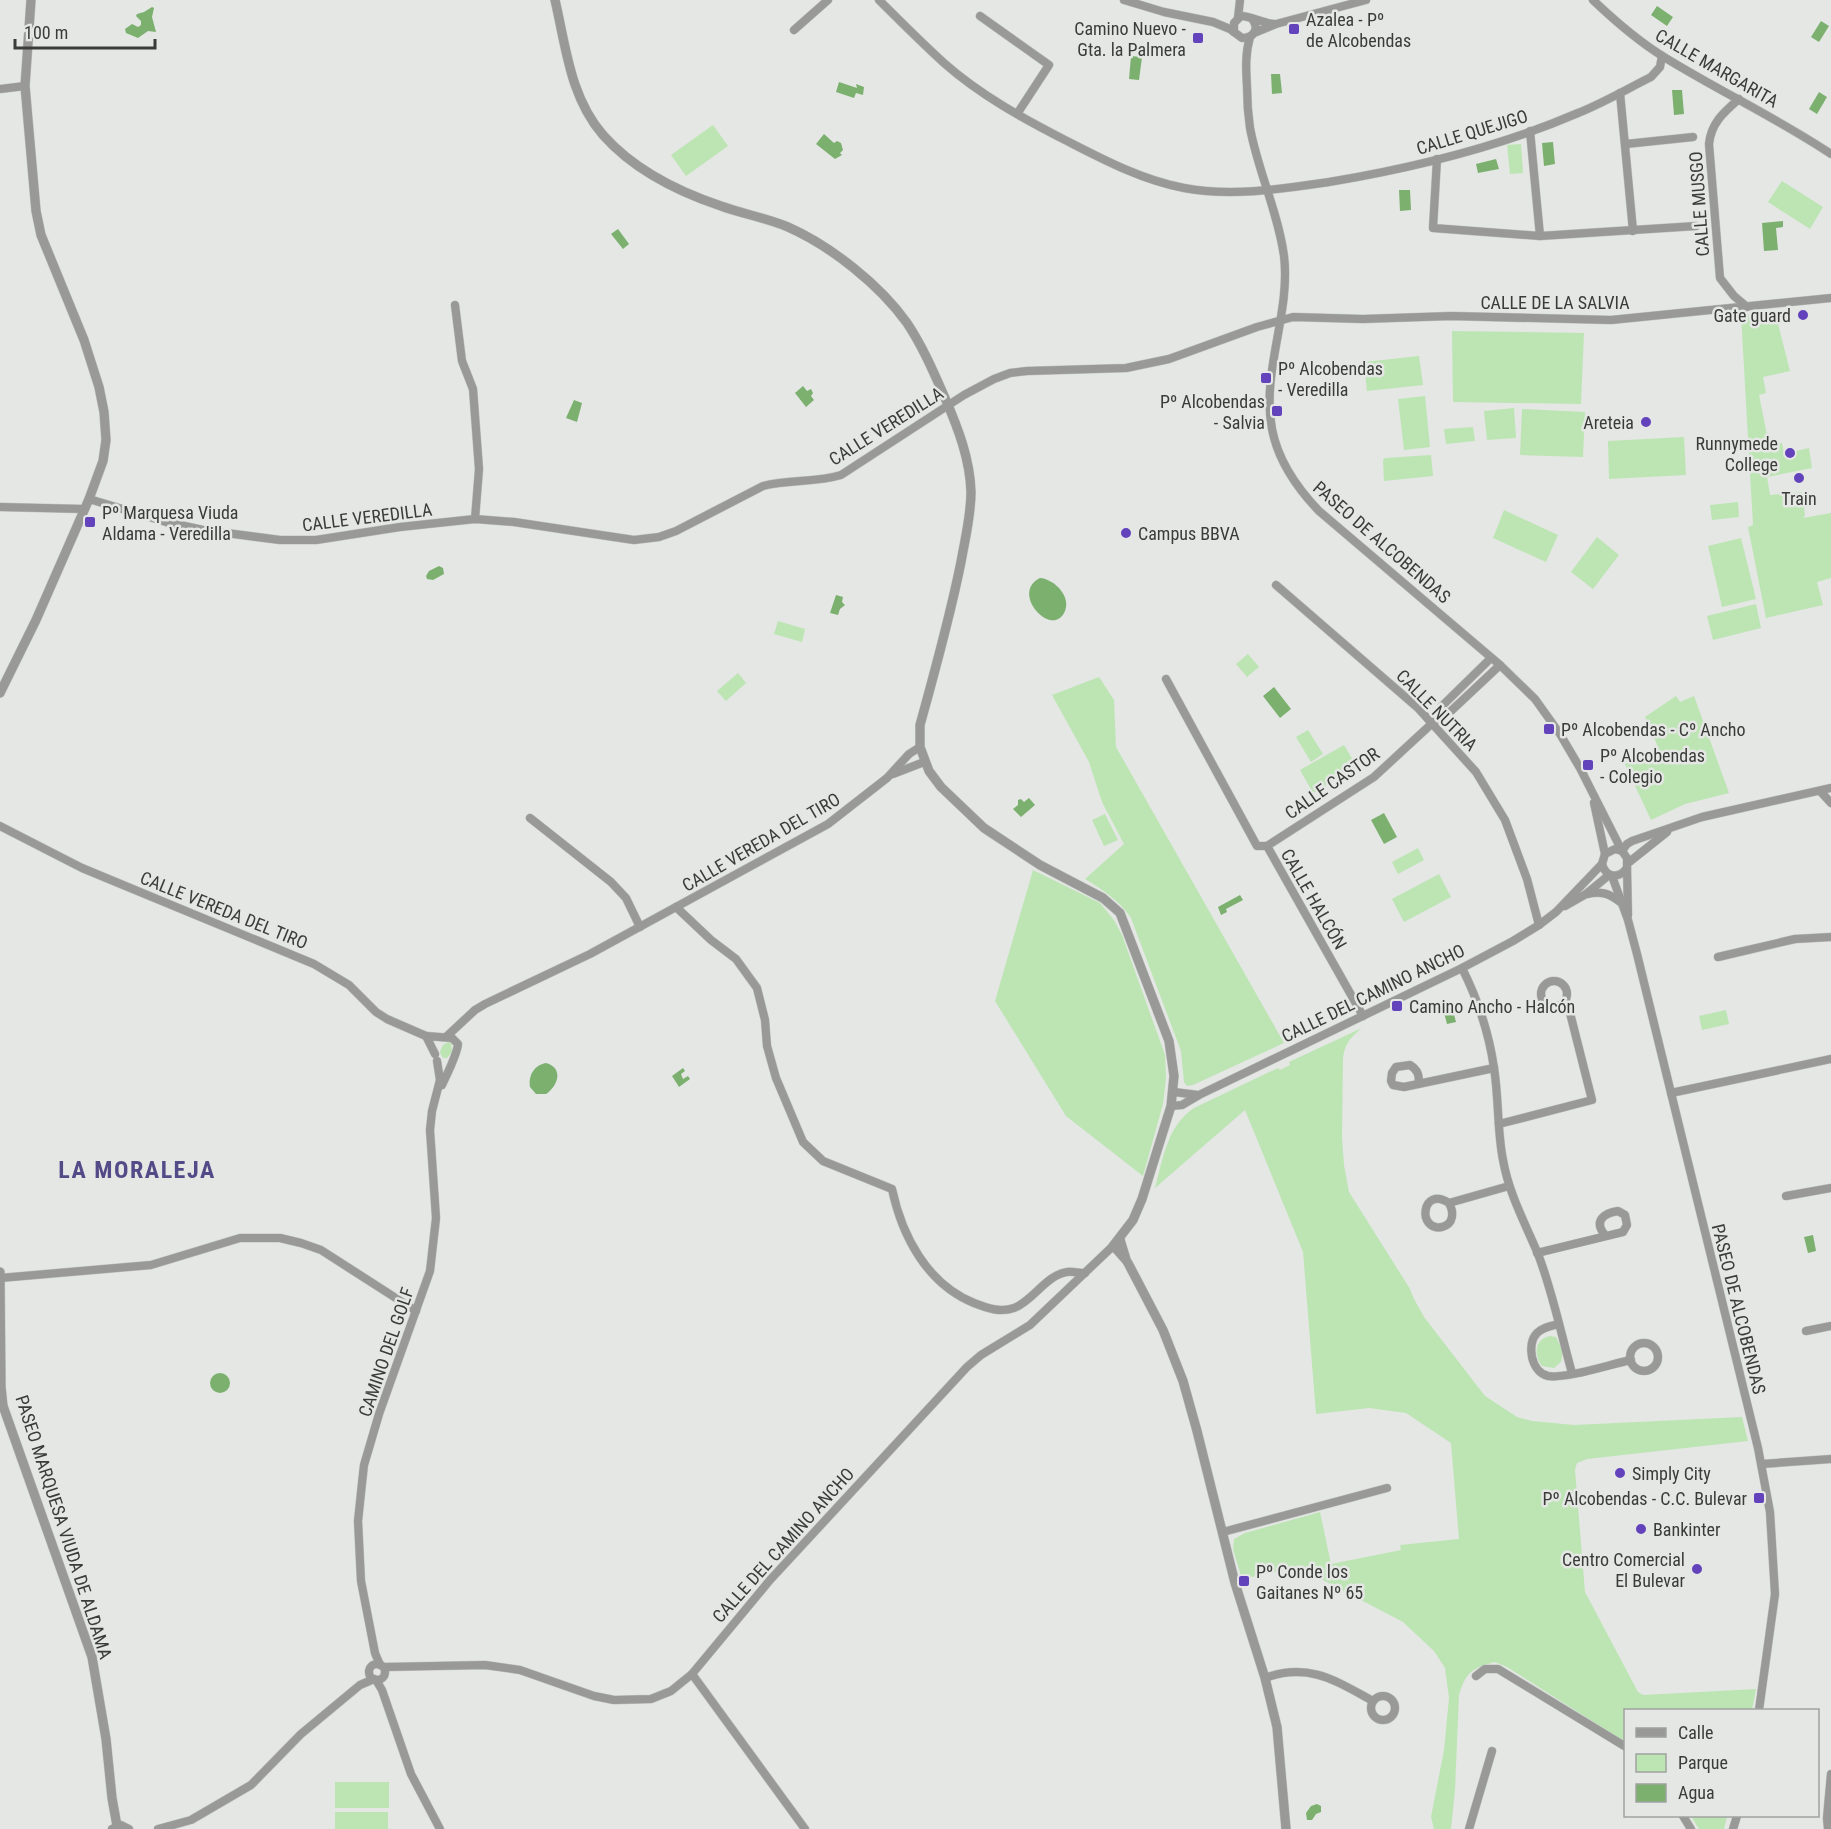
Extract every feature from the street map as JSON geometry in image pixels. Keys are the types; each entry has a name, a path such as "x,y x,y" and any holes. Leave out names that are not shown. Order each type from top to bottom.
{"street":[{"path":"0,693 36,620 86,504 103,461 106,440 99,387 84,340 41,235 36,211 25,86 31,0"},
{"name":"CALLE DEL CAMINO ANCHO","path":"378,1672 405,1668 485,1665 520,1670 594,1696 627,1701 651,1699 671,1691 693,1674 770,1580 967,1367 981,1355 1030,1324 1120,1238 1133,1220 1152,1173 1174,1092 1174,1063 1169,1041 1120,913 1103,898 1040,865 984,828 941,787 924,762 920,747 920,725 952,606 969,520 971,494 967,460 948,405 907,323 889,302 843,259 819,243 787,227 719,206 634,166 603,134 587,113 572,80 555,0"},
{"path":"794,30 828,0"},
{"name":"CALLE QUEJIGO","path":"879,0 945,64 1017,114 1115,166 1158,182 1215,192 1251,192 1360,177 1437,159 1530,131 1578,113 1657,72 1662,56"},
{"path":"1124,0 1164,12 1213,22 1236,34 1252,35 1276,24 1366,0"},
{"path":"1236,34 1233,26 1237,19 1240,0"},
{"name":"CALLE MARGARITA","path":"1593,0 1616,21 1662,56 1804,136 1831,154"},
{"path":"980,16 1049,65 1017,114"},
{"path":"1213,22 1245,16 1253,20 1276,24"},
{"path":"1252,35 1256,26 1253,20"},
{"name":"PASEO DE ALCOBENDAS","path":"1236,34 1245,57 1250,129 1268,189 1284,257 1269,411 1277,448 1293,481 1319,511 1500,665 1535,699 1580,768 1622,851"},
{"name":"PASEO DE ALCOBENDAS","path":"1245,57 1252,35"},
{"path":"0,89 25,86"},
{"path":"1620,93 1633,231"},
{"name":"CALLE MUSGO","path":"1739,99 1713,125 1709,144 1720,278 1734,296 1747,307"},
{"path":"1530,131 1540,236"},
{"path":"1626,144 1693,137"},
{"path":"1437,159 1433,228 1540,236 1696,226"},
{"name":"CALLE DE LA SALVIA","path":"1279,322 1293,317 1363,319 1451,316 1611,320 1831,298"},
{"path":"455,305 462,361 473,389 479,469 475,519"},
{"name":"CALLE VEREDILLA","path":"0,507 86,504 203,530 292,540 316,540 400,527 475,519 514,522 634,540 659,537 676,531 763,486 778,482 814,481 841,475 979,385 1010,373 1126,368 1187,354 1257,327 1279,322"},
{"name":"CALLE NUTRIA","path":"1276,585 1436,720 1476,772 1505,820 1527,879 1539,925"},
{"name":"CALLE CASTOR","path":"1436,720 1441,708 1491,658"},
{"name":"CALLE CASTOR","path":"1267,846 1374,777 1436,720 1451,711 1500,665"},
{"name":"CALLE HALCÓN","path":"1166,679 1257,846 1267,846 1363,1016"},
{"name":"CALLE VEREDA DEL TIRO","path":"445,1037 485,1004 590,954 828,824 887,778 912,752 920,747"},
{"name":"CALLE VEREDA DEL TIRO","path":"887,778 924,762"},
{"path":"1622,851 1627,844 1676,826 1721,813 1831,788"},
{"name":"PASEO DE ALCOBENDAS","path":"1591,790 1605,854"},
{"path":"1820,791 1831,803"},
{"path":"530,818 611,882 626,898 640,927"},
{"name":"CALLE VEREDA DEL TIRO","path":"0,826 82,868 314,964 335,975 387,1019 426,1036 455,1039 458,1044"},
{"path":"1628,866 1627,858 1622,851 1615,849 1605,854 1602,864 1603,870 1611,875 1621,874 1676,826"},
{"name":"CALLE DEL CAMINO ANCHO","path":"1556,912 1602,864"},
{"name":"PASEO DE ALCOBENDAS","path":"1628,866 1629,920"},
{"name":"CALLE DEL CAMINO ANCHO","path":"1171,1106 1182,1105 1462,968 1539,925 1611,875"},
{"name":"PASEO DE ALCOBENDAS","path":"1611,875 1629,920 1762,1464 1770,1512 1775,1594 1760,1709"},
{"path":"1586,894 1600,892 1611,894 1621,902"},
{"name":"CALLE VEREDA DEL TIRO","path":"676,907 711,940 736,958 757,988 765,1020 767,1046 776,1078 803,1142 823,1161 892,1189 897,1212 912,1248 933,1277 960,1298 1000,1311 1015,1307 1049,1281 1065,1272 1085,1273"},
{"path":"1718,957 1795,939 1831,938"},
{"path":"1462,968 1474,991 1485,1024 1494,1068 1503,1159 1509,1186 1553,1299 1572,1373"},
{"path":"1499,1124 1592,1100 1570,1013 1563,1003"},
{"path":"438,1095 457,1051 465,1021"},
{"path":"426,1036 442,1064 451,1061"},
{"path":"436,1057 438,1043 445,1037"},
{"name":"CAMINO DEL GOLF","path":"378,1672 361,1581 358,1521 364,1465 379,1414 430,1271 436,1218 430,1130 440,1075 436,1057"},
{"path":"1671,1093 1831,1059"},
{"path":"1419,1084 1494,1068"},
{"path":"1174,1092 1199,1095"},
{"path":"1449,1203 1509,1186"},
{"path":"1786,1197 1831,1188"},
{"path":"1537,1253 1605,1235"},
{"path":"0,1276 151,1265 240,1238 280,1238 321,1250 416,1311"},
{"path":"1120,1238 1128,1263 1163,1330 1183,1381 1235,1583 1265,1678 1277,1727 1286,1829"},
{"path":"1113,1246 1128,1263"},
{"name":"PASEO MARQUESA VIUDA DE ALDAMA","path":"0,1276 3,1406 92,1657 106,1739 115,1827"},
{"path":"1559,1324 1538,1331 1534,1337 1532,1346 1534,1363 1538,1370 1550,1376 1631,1360"},
{"path":"1806,1331 1831,1326"},
{"path":"1762,1464 1831,1459"},
{"path":"1222,1532 1387,1488"},
{"path":"1476,1676 1485,1669 1498,1669 1624,1746"},
{"path":"1265,1678 1289,1671 1317,1674 1373,1701"},
{"path":"158,1829 191,1820 251,1785 302,1734 378,1672 411,1773 440,1829"},
{"path":"693,1674 805,1829"},
{"path":"1469,1829 1492,1751"},
{"path":"1828,1829 1831,1774"},
{"path":"191,1820 195,1829"},
{"path":"115,1827 125,1826 129,1829"}],"green space":[{"path":"713,125 728,146 686,176 671,155"},
{"path":"1521,144 1523,173 1510,174 1507,145"},
{"path":"1782,181 1823,207 1810,229 1768,202"},
{"path":"1775,312 1790,371 1763,377 1766,393 1759,395 1769,445 1782,443 1784,454 1809,448 1812,468 1767,477 1770,495 1802,492 1805,515 1803,518 1831,513 1831,578 1817,582 1823,605 1766,618 1748,527 1753,525 1741,315"},
{"path":"1452,331 1584,333 1581,404 1453,402"},
{"path":"1419,356 1423,385 1367,391 1364,362"},
{"path":"1425,396 1430,447 1404,450 1398,399"},
{"path":"1514,408 1516,438 1487,440 1484,411"},
{"path":"1522,409 1585,412 1583,457 1520,455"},
{"path":"1473,427 1475,441 1446,444 1444,429"},
{"path":"1684,437 1686,475 1609,479 1608,441"},
{"path":"1431,455 1433,476 1384,481 1383,460 1385,458"},
{"path":"1738,502 1739,517 1712,520 1710,505"},
{"path":"1504,510 1558,535 1546,562 1493,538"},
{"path":"1597,537 1619,555 1593,589 1571,572"},
{"path":"1741,538 1756,599 1722,607 1708,546"},
{"path":"1756,604 1761,628 1713,640 1707,616"},
{"path":"778,621 805,629 802,642 774,634"},
{"path":"1248,654 1259,667 1247,677 1236,664"},
{"path":"738,673 746,683 726,701 717,691"},
{"path":"1099,677 1114,700 1116,747 1284,1043 1193,1085 1187,1086 1184,1082 1181,1051 1131,918 1116,901 1085,879 1124,844 1102,802 1089,762 1052,695"},
{"path":"1676,696 1680,702 1694,696 1729,793 1685,804 1651,820 1625,764 1659,749 1645,717"},
{"path":"1308,730 1323,754 1311,762 1296,737"},
{"path":"1344,745 1357,767 1313,793 1300,770"},
{"path":"1105,814 1118,840 1104,846 1092,820"},
{"path":"1418,848 1424,860 1398,874 1392,862"},
{"path":"1033,870 1100,903 1114,920 1122,935 1165,1055 1166,1078 1163,1104 1143,1176 1066,1116 995,1001"},
{"path":"1439,874 1451,897 1404,922 1392,899"},
{"path":"1726,1010 1729,1024 1702,1030 1699,1016"},
{"path":"1362,1028 1349,1041 1343,1058 1342,1138 1349,1192 1410,1289 1424,1317 1485,1396 1517,1417 1532,1421 1574,1425 1742,1417 1748,1441 1587,1459 1577,1463 1575,1470 1585,1592 1638,1692 1643,1695 1756,1689 1752,1709 1624,1709 1624,1741 1507,1667 1495,1662 1481,1666 1467,1676 1459,1695 1451,1829 1434,1829 1431,1817 1444,1750 1449,1698 1445,1668 1434,1651 1403,1622 1298,1567 1242,1579 1233,1549 1234,1539 1245,1533 1320,1512 1331,1564 1401,1550 1400,1545 1459,1539 1451,1443 1406,1413 1369,1408 1316,1414 1303,1252 1245,1110 1155,1188 1167,1144 1185,1115 1194,1108 1278,1068 1280,1070 1290,1065 1289,1062"},
{"path":"451,1042 452,1052 447,1058 443,1058 440,1053 442,1047"},
{"path":"1550,1336 1556,1337 1563,1351 1561,1362 1554,1368 1542,1366 1537,1357 1537,1348 1541,1340"},
{"path":"335,1782 389,1782 389,1808 335,1808"},
{"path":"335,1812 388,1812 388,1829 335,1829"},
{"path":"1692,1817 1727,1817 1724,1829 1699,1829"}],"water":[{"path":"1657,6 1673,17 1667,26 1651,15"},
{"path":"154,8 152,17 156,32 148,31 138,38 126,33 125,29 132,24 138,27 141,25 137,14"},
{"path":"1821,21 1829,26 1819,42 1811,37"},
{"path":"1131,56 1142,57 1139,80 1129,79"},
{"path":"1271,74 1280,74 1282,93 1272,94"},
{"path":"839,82 857,88 856,84 864,87 863,95 856,93 854,98 836,92"},
{"path":"1672,90 1682,90 1684,114 1674,115"},
{"path":"1819,92 1827,97 1817,114 1809,109"},
{"path":"824,134 834,143 837,141 841,143 843,150 840,153 842,155 835,159 816,144"},
{"path":"1553,142 1555,164 1544,166 1542,143"},
{"path":"1496,159 1499,169 1478,173 1476,164"},
{"path":"1399,190 1410,190 1411,210 1400,211"},
{"path":"1783,221 1783,227 1776,228 1778,250 1764,251 1762,223"},
{"path":"618,229 629,244 623,249 611,234"},
{"path":"803,386 807,391 811,389 813,393 811,396 814,400 806,407 795,393"},
{"path":"574,400 582,403 577,422 566,418"},
{"path":"439,566 443,568 444,574 433,580 427,579 429,571"},
{"path":"1040,578 1056,585 1066,600 1065,611 1059,619 1052,620 1044,617 1031,603 1029,594 1032,585"},
{"path":"836,595 843,597 842,602 845,605 840,609 838,615 830,613"},
{"path":"1274,687 1291,709 1280,718 1263,696"},
{"path":"1029,798 1035,805 1021,817 1013,809 1018,805 1018,800 1021,799 1024,802"},
{"path":"1384,813 1397,837 1384,844 1371,820"},
{"path":"1240,895 1243,900 1226,909 1227,912 1221,915 1218,907"},
{"path":"1452,1007 1456,1022 1447,1024 1443,1009"},
{"path":"546,1063 555,1069 556,1082 546,1094 536,1094 530,1087 531,1075 538,1066"},
{"path":"683,1068 685,1071 681,1074 683,1079 688,1076 690,1079 679,1087 672,1076"},
{"path":"1813,1235 1816,1251 1808,1253 1804,1237"},
{"path":"216,1373 224,1373 230,1379 230,1387 224,1393 216,1393 210,1387 210,1379"},
{"path":"1317,1804 1321,1806 1321,1812 1316,1814 1312,1820 1307,1820 1306,1813 1311,1806"}],"place":[{"name":"Azalea - Pº de Alcobendas","path":"1294,29"},
{"name":"Camino Nuevo - Gta. la Palmera","path":"1198,38"},
{"name":"Gate guard","path":"1803,315"},
{"name":"Pº Alcobendas - Veredilla","path":"1266,378"},
{"name":"Pº Alcobendas - Salvia","path":"1277,411"},
{"name":"Areteia","path":"1646,422"},
{"name":"Runnymede College","path":"1790,453"},
{"name":"Train","path":"1799,478"},
{"name":"Pº Marquesa Viuda Aldama - Veredilla","path":"90,522"},
{"name":"Campus BBVA","path":"1126,533"},
{"name":"Pº Alcobendas - Cº Ancho","path":"1549,729"},
{"name":"Pº Alcobendas - Colegio","path":"1588,765"},
{"name":"Camino Ancho - Halcón","path":"1397,1006"},
{"name":"Simply City","path":"1620,1473"},
{"name":"Pº Alcobendas - C.C. Bulevar","path":"1759,1498"},
{"name":"Bankinter","path":"1641,1529"},
{"name":"Centro Comercial El Bulevar","path":"1697,1569"},
{"name":"Pº Conde los Gaitanes Nº 65","path":"1244,1581"}],"district":[{"name":"LA MORALEJA","path":"137,1170"}]}
